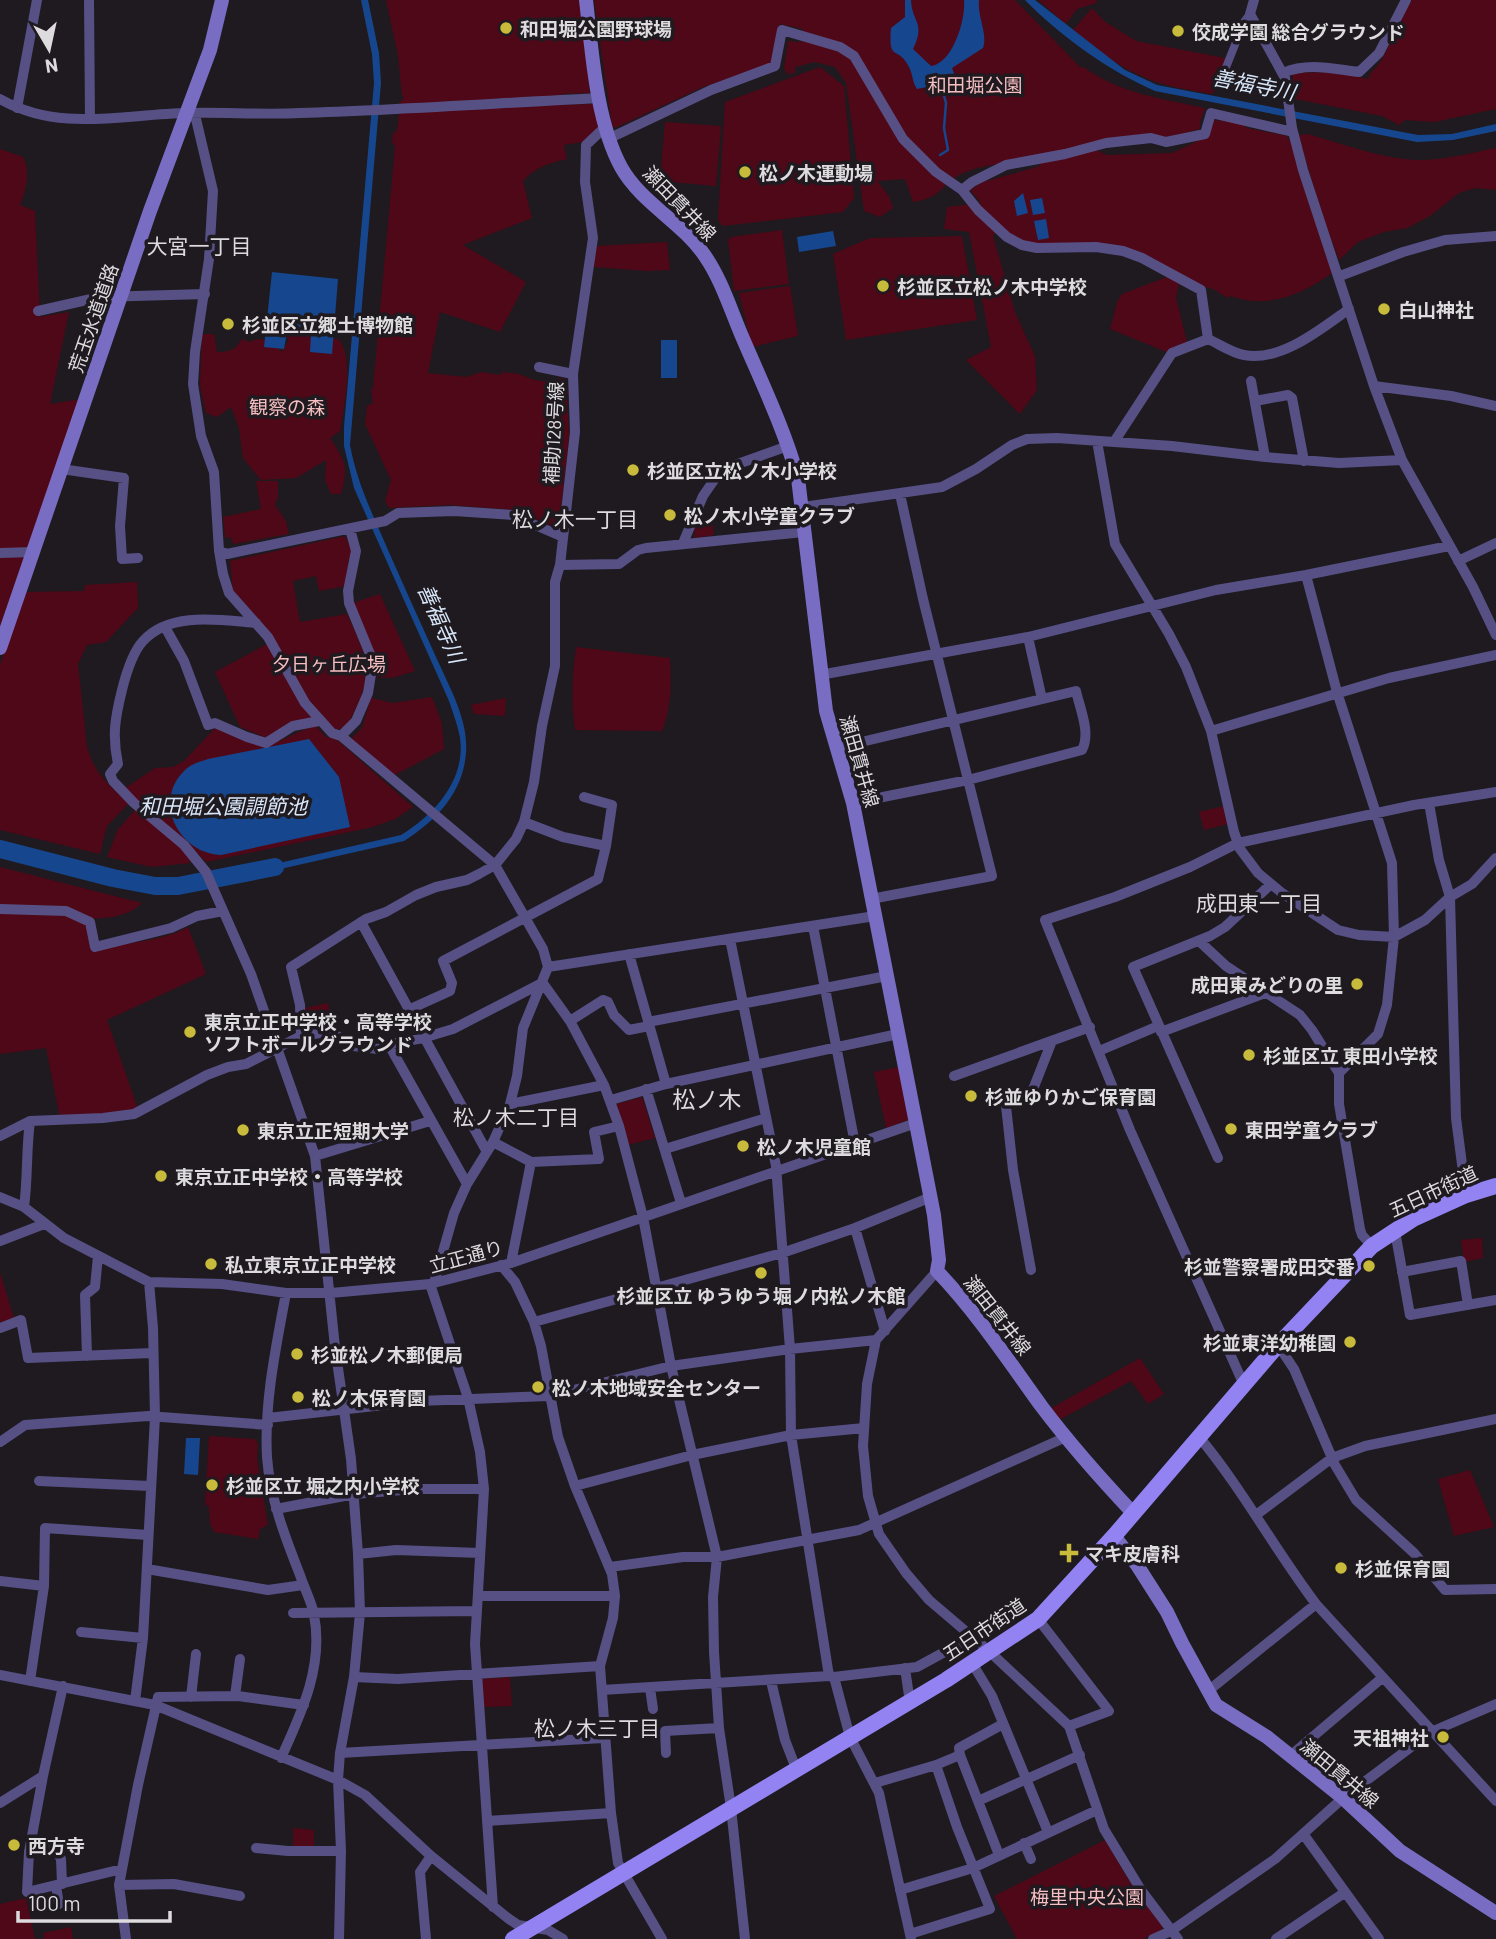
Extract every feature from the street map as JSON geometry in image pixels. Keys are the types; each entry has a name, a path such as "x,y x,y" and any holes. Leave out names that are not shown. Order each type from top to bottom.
{"main road":[{"name":"荒玉水道道路","path":"0,648 121,296 188,113 209,51 222,0"},
{"name":"瀬田貫井線","path":"586,0 598,98 620,166 632,182 705,256 721,286 788,446 797,478 803,507 803,532 826,731 836,748 853,803 931,1197 937,1232 937,1271 963,1297 1066,1437 1133,1513"},
{"name":"五日市街道","path":"513,1939 909,1703 1038,1619 1200,1438 1278,1345 1372,1246 1413,1219 1466,1195 1496,1186"},
{"name":"瀬田貫井線","path":"1114,1536 1138,1565 1167,1612 1216,1705 1268,1737 1343,1798 1400,1850 1496,1913"}],"street":[{"path":"16,108 37,0"},
{"path":"89,0 90,119"},
{"path":"1219,85 1254,0"},
{"path":"1283,73 1296,67 1315,66 1359,72 1378,53 1406,0"},
{"path":"1250,15 1283,73 1303,170 1374,386 1402,460 1496,635"},
{"path":"608,132 775,66 782,30 840,47 854,56 903,139 936,172 962,190 978,210 1007,237 1022,246 1096,247 1124,251 1142,258 1201,290 1208,339"},
{"path":"0,99 16,108 52,118 90,119 188,113 299,114 598,98"},
{"path":"188,113 196,119 213,191 205,294 195,352 193,384 201,436 215,472 219,551 229,593 268,637 305,703 319,721 331,733 341,736 495,865 542,948 548,967 523,1028 517,1076 510,1104 493,1142 467,1184 454,1213 432,1284 468,1398 480,1452 484,1489 476,1675 493,1907"},
{"path":"962,190 1006,165 1106,143 1151,138 1166,142 1205,134 1211,113 1293,130"},
{"name":"補助128号線","path":"495,865 516,839 524,822 555,666 555,582 560,565 575,432 573,374 593,239 586,182 586,145 608,132"},
{"path":"1340,276 1403,252 1445,240 1496,236"},
{"path":"38,311 100,297 205,294"},
{"path":"1114,442 1172,353 1208,339 1244,356 1272,353 1293,347 1349,309"},
{"path":"538,366 573,374"},
{"path":"1251,381 1265,457"},
{"path":"1374,386 1451,396 1496,407"},
{"path":"1255,401 1287,395 1292,398 1304,461"},
{"path":"803,507 943,488 1012,445 1027,439 1172,446 1339,463 1402,460"},
{"path":"1097,441 1115,544 1186,667 1211,732 1238,843 1248,862 1270,884 1338,930 1359,935 1394,937 1425,920 1450,897 1472,884 1496,858"},
{"path":"683,543 702,496 721,470 788,446"},
{"path":"61,470 124,478 120,526 122,559 138,558"},
{"path":"871,899 992,876 900,494"},
{"path":"219,551 227,554 349,529 385,521 398,513 454,511 512,515 563,537"},
{"path":"341,736 356,721 368,693 372,668 370,654 349,603 348,591 356,551 349,529"},
{"path":"560,565 619,564 638,550 803,532"},
{"path":"1458,561 1496,543"},
{"path":"820,675 1028,637 1242,585 1449,546"},
{"path":"0,553 34,552"},
{"path":"1306,575 1337,692 1392,863 1394,937 1387,1006 1378,1034 1339,1073"},
{"path":"256,623 191,620 165,627 143,641 127,674 115,717 113,742 118,764 110,774 113,781 134,803 184,845 206,872 251,974 316,1156 355,1494 360,1613 354,1677 340,1753 338,1780 341,1851 339,1939"},
{"path":"165,627 184,661 208,725 215,723 266,743 293,726 319,721"},
{"path":"1028,637 1042,699"},
{"path":"1211,732 1337,692 1496,655"},
{"path":"836,748 1076,691 1086,735 1082,750 968,780 853,803"},
{"path":"1244,1385 1130,1130 1045,920 1115,897 1190,867 1238,843 1378,813 1496,792"},
{"path":"408,1010 450,991 452,983 443,961 598,879 612,805 584,797"},
{"path":"1429,803 1439,860 1450,897 1457,1118 1466,1195"},
{"path":"524,822 563,837 606,846"},
{"path":"301,1036 300,1005 291,967 361,922 416,895 467,880 495,865"},
{"path":"1219,1158 1133,967 1199,941 1225,927 1270,884"},
{"path":"0,909 66,911 90,922 95,947 171,928 197,916 223,911"},
{"path":"548,967 875,916"},
{"path":"361,922 487,1152"},
{"path":"813,926 855,1144"},
{"path":"730,939 775,1172 790,1349 791,1435 806,1540 832,1676 850,1737 875,1783 910,1936 990,1909 936,1765"},
{"path":"1199,941 1226,966 1300,1015 1339,1073 1339,1104 1360,1228 1362,1235 1372,1246"},
{"path":"629,954 666,1084"},
{"path":"570,1021 603,1000 608,1002 614,1015 629,1030 742,1004 887,976"},
{"path":"542,982 570,1021 604,1085 619,1126 643,1217 671,1366 716,1557 713,1597 719,1728 731,1808 745,1939"},
{"path":"0,1136 30,1121 134,1114 207,1075 246,1064 301,1036 334,1034 354,1046 378,1049 424,1038 453,1029 542,982"},
{"path":"1099,1051 1265,993"},
{"path":"954,1076 1090,1027"},
{"path":"611,1100 666,1084 898,1034"},
{"path":"1031,1270 1013,1170 1006,1106 1007,1102 1030,1097 1052,1041"},
{"path":"389,1045 467,1184"},
{"path":"510,1104 604,1085"},
{"path":"646,1089 681,1203"},
{"path":"665,1149 766,1118"},
{"path":"24,1207 29,1169 26,1155 30,1121"},
{"path":"316,1156 430,1121"},
{"name":"立正通り","path":"0,1197 24,1207 44,1224 97,1256 149,1282 222,1284 286,1293 331,1293 432,1284 506,1264 916,1123"},
{"path":"493,1142 531,1161 599,1159 594,1132 619,1126"},
{"path":"531,1161 506,1264 534,1322 558,1437 575,1486 610,1567 615,1596 613,1618 600,1666 603,1738 611,1813 618,1863 622,1873 662,1939"},
{"path":"534,1322 782,1253 855,1228 931,1197"},
{"path":"0,1241 44,1224"},
{"path":"855,1228 885,1331"},
{"path":"1395,1231 1410,1315 1496,1300"},
{"path":"87,1356 85,1295 95,1287 97,1256"},
{"path":"1402,1272 1461,1261 1468,1305"},
{"path":"937,1271 876,1340 869,1372 864,1428 864,1473 879,1534 918,1588 1069,1726 1104,1829 1141,1890 1175,1935"},
{"path":"135,1701 143,1638 155,1417 149,1282"},
{"path":"281,1758 304,1705 316,1653 314,1614 276,1509 267,1458 275,1357 286,1293"},
{"path":"0,1328 22,1320 28,1358 152,1353"},
{"path":"0,1442 25,1425 155,1417 268,1421 343,1408 468,1398 550,1396 671,1366 876,1340"},
{"path":"1278,1345 1294,1369 1332,1458 1356,1500 1414,1553 1445,1590 1496,1589"},
{"path":"1256,1515 1332,1458 1365,1446 1496,1419"},
{"path":"575,1486 692,1455 791,1435 864,1428"},
{"path":"610,1567 682,1557 716,1557 859,1530 1066,1437"},
{"path":"1200,1438 1221,1464 1290,1570 1316,1604 1496,1801"},
{"path":"39,1481 150,1486"},
{"path":"276,1509 355,1494 414,1489 484,1489"},
{"path":"30,1681 44,1586 45,1528 148,1535"},
{"path":"358,1555 396,1550 480,1553"},
{"path":"147,1569 268,1590 303,1585"},
{"path":"0,1581 44,1586"},
{"path":"478,1596 615,1596"},
{"path":"1208,1691 1316,1604"},
{"path":"293,1613 477,1611"},
{"path":"1038,1619 1109,1711 1069,1726"},
{"path":"81,1632 143,1638"},
{"path":"601,1690 771,1681 916,1667 972,1637"},
{"path":"191,1697 196,1654"},
{"path":"235,1696 240,1659"},
{"path":"972,1663 992,1696 1048,1832"},
{"path":"354,1677 398,1679 600,1666"},
{"path":"905,1668 909,1703"},
{"path":"0,1675 155,1705 338,1780 366,1795 478,1902 493,1907 518,1925 548,1930 563,1939"},
{"path":"1290,1756 1382,1678"},
{"path":"771,1681 785,1740 797,1770"},
{"path":"64,1686 43,1776 31,1845 27,1892 122,1869"},
{"path":"650,1688 653,1709"},
{"path":"126,1939 119,1885 158,1697 235,1696 304,1705"},
{"path":"1153,1939 1175,1935 1304,1835 1343,1798 1431,1731 1496,1704"},
{"path":"999,1854 959,1748 1003,1724"},
{"path":"666,1753 661,1741 665,1731 719,1728"},
{"path":"340,1753 603,1738"},
{"path":"875,1783 960,1755"},
{"path":"978,1801 1080,1755"},
{"path":"0,1803 43,1776"},
{"path":"900,1890 973,1868 1097,1810"},
{"path":"487,1821 611,1813"},
{"path":"1304,1835 1379,1939"},
{"path":"1024,1843 1031,1859"},
{"path":"31,1845 57,1851 61,1859 59,1904"},
{"path":"256,1848 341,1851"},
{"path":"426,1939 420,1872 431,1856"},
{"path":"119,1885 174,1884 240,1896"},
{"path":"1276,1939 1344,1893"}],"green space":[{"path":"386,0 580,0 590,93 563,94 546,105 593,104 596,106 598,128 582,142 564,145 567,159 538,169 523,181 532,218 463,245 526,282 500,332 440,312 428,373 466,377 481,372 501,375 502,372 548,382 564,378 569,393 569,435 559,525 554,527 516,510 449,505 389,508 385,501 391,480 365,424 367,406 373,403 371,390 395,146 392,143 393,133 397,131 400,103 404,97"},
{"name":"和田堀公園","path":"594,0 1015,0 1081,68 1084,67 1126,89 1205,108 1200,129 1167,138 1085,145 1107,155 1172,153 1208,136 1213,120 1243,123 1247,128 1287,136 1288,140 1291,140 1332,273 1284,298 1258,301 1231,296 1228,298 1213,289 1197,285 1142,253 1034,245 1014,239 1000,226 993,236 1015,312 1035,356 1037,390 1020,414 966,360 991,347 969,232 944,229 947,207 981,203 970,190 983,182 1040,166 1039,162 998,164 967,171 930,198 913,202 905,179 877,181 889,196 893,208 880,217 864,211 846,83 835,67 815,62 795,67 795,73 787,74 784,68 788,41 802,42 803,29 780,24 771,64 703,87 615,128 612,126"},
{"path":"1038,0 1096,0 1097,3 1077,9 1066,24"},
{"path":"1412,0 1496,0 1496,109 1434,122 1405,120 1399,125 1382,116 1295,99 1292,73 1332,72 1368,79 1381,61"},
{"path":"1092,8 1104,21 1136,41 1225,58 1213,94 1155,82 1120,65 1096,49 1072,31"},
{"path":"820,67 844,86 854,198 843,212 723,226 718,220 725,102"},
{"path":"665,122 721,126 716,186 660,181"},
{"path":"1308,134 1375,154 1415,160 1446,158 1496,148 1496,190 1475,188 1459,193 1430,216 1407,228 1384,232 1358,242 1339,260 1298,135"},
{"path":"0,149 23,157 27,169 27,181 20,205 35,211 40,317 69,312 50,404 81,399 27,548 0,549"},
{"path":"782,230 789,284 734,291 728,240 731,237"},
{"path":"962,236 977,320 846,340 833,254 870,238"},
{"path":"667,242 670,270 594,267 596,246"},
{"path":"1172,275 1180,280 1176,297 1188,346 1169,353 1110,329 1117,302 1122,294"},
{"path":"790,286 798,336 752,347 739,293"},
{"name":"観察の森","path":"302,330 315,339 338,339 346,358 347,383 340,431 330,438 344,464 345,477 341,494 331,494 325,480 326,460 296,478 261,480 243,458 239,428 231,407 217,417 206,413 200,386 202,334 214,334 217,352 232,350 242,339 249,342 260,339 268,340 282,352 288,341 286,332"},
{"path":"256,481 278,481 275,505 286,521 289,534 234,544 230,537 225,538 223,517 261,509"},
{"path":"712,521 714,535 695,538 694,524"},
{"name":"夕日ヶ丘広場","path":"345,536 352,551 346,584 319,591 316,576 293,581 300,622 347,614 365,659 365,682 361,694 347,727 336,730 322,719 233,592 230,561"},
{"path":"0,556 24,557 0,627"},
{"path":"137,582 138,608 106,642 87,645 78,664 90,756 103,778 129,803 107,826 100,854 0,830 0,665 25,592 84,591 85,585"},
{"path":"380,594 415,671 392,678 374,677 353,603"},
{"path":"267,644 312,718 267,738 240,727 215,672"},
{"path":"576,647 670,658 671,686 662,731 575,730 572,688"},
{"path":"432,697 442,724 444,749 393,776 351,739 362,728 371,698 393,703"},
{"path":"506,698 505,716 474,714 471,705"},
{"name":"和田堀公園調節池","path":"316,726 326,737 335,738 413,807 395,819 373,827 206,862 189,844 124,789 155,768 173,767 184,761 216,727 244,741 266,745"},
{"path":"1224,806 1228,824 1204,830 1199,812"},
{"path":"136,809 189,854 190,863 152,867 107,857 118,829"},
{"path":"0,867 142,903 129,912 113,917 94,918 74,918 0,906"},
{"path":"0,912 65,914 88,924 93,952 165,936 188,927 206,974 107,1020 138,1109 60,1118 46,1048 0,1054"},
{"path":"328,1003 335,1031 308,1031 305,1028 305,1008"},
{"path":"899,1067 908,1120 886,1128 874,1072"},
{"path":"642,1097 655,1138 624,1146 613,1105"},
{"path":"1482,1238 1483,1258 1464,1262 1461,1240"},
{"path":"0,1272 14,1318 0,1323"},
{"path":"1140,1358 1164,1394 1148,1404 1131,1381 1057,1421 1048,1410"},
{"path":"209,1436 254,1439 258,1443 257,1458 268,1525 260,1529 258,1539 214,1532 210,1524 209,1506 205,1505"},
{"path":"1470,1470 1494,1527 1454,1536 1438,1479"},
{"path":"510,1677 512,1706 484,1707 481,1679"},
{"path":"293,1828 314,1830 314,1848 293,1848"},
{"name":"梅里中央公園","path":"1105,1840 1134,1889 1163,1926 1160,1931 1143,1939 1017,1939 994,1896"},
{"path":"26,1898 35,1939 0,1939 0,1904"},
{"path":"71,1927 73,1939 44,1939 43,1933"}],"water":[{"path":"361,0 368,0 379,53 381,83 350,445 371,511 457,704 464,729 466,753 460,781 454,793 437,815 404,841 254,875 253,869 401,835 436,807 445,795 453,782 461,753 459,733 449,701 354,488 344,446 374,83 372,54"},
{"path":"905,0 911,0 918,28 913,49 931,66 939,63 952,49 963,18 964,0 979,0 983,48 952,68 956,79 943,92 927,87 917,89 905,60 892,50 891,28 905,17"},
{"path":"1025,0 1035,0 1125,70 1157,85 1418,135 1452,134 1496,124 1496,131 1453,140 1417,142 1155,91 1086,52"},
{"path":"1023,193 1028,213 1017,216 1014,201"},
{"path":"1042,198 1045,213 1033,215 1030,200"},
{"path":"1046,219 1049,238 1038,240 1034,221"},
{"path":"833,231 836,246 799,252 797,237"},
{"path":"272,272 338,279 332,354 310,352 311,334 287,332 284,349 264,347"},
{"path":"661,340 677,340 677,378 661,378"},
{"name":"和田堀公園調節池","path":"309,739 339,777 350,827 221,855 193,846 175,825 171,797 175,784 186,769 208,759"},
{"path":"186,1438 200,1438 198,1475 184,1474"}],"waterway":[{"path":"940,155 948,150 943,92"},
{"name":"善福寺川","path":"0,849 155,886 178,886 275,867"}],"place":[{"name":"和田堀公園野球場","path":"506,28"},
{"name":"佼成学園 総合グラウンド","path":"1178,31"},
{"name":"松ノ木運動場","path":"745,172"},
{"name":"杉並区立松ノ木中学校","path":"883,286"},
{"name":"白山神社","path":"1384,309"},
{"name":"杉並区立郷土博物館","path":"228,324"},
{"name":"杉並区立松ノ木小学校","path":"633,470"},
{"name":"松ノ木小学童クラブ","path":"670,515"},
{"name":"成田東みどりの里","path":"1357,984"},
{"name":"東京立正中学校・高等学校 ソフトボールグラウンド","path":"190,1032"},
{"name":"杉並区立 東田小学校","path":"1249,1055"},
{"name":"杉並ゆりかご保育園","path":"971,1096"},
{"name":"東田学童クラブ","path":"1231,1129"},
{"name":"東京立正短期大学","path":"243,1130"},
{"name":"松ノ木児童館","path":"743,1146"},
{"name":"東京立正中学校・高等学校","path":"161,1176"},
{"name":"私立東京立正中学校","path":"211,1264"},
{"name":"杉並警察署成田交番","path":"1369,1266"},
{"name":"杉並区立 ゆうゆう堀ノ内松ノ木館","path":"761,1273"},
{"name":"杉並東洋幼稚園","path":"1350,1342"},
{"name":"杉並松ノ木郵便局","path":"297,1354"},
{"name":"松ノ木地域安全センター","path":"538,1387"},
{"name":"松ノ木保育園","path":"298,1397"},
{"name":"杉並区立 堀之内小学校","path":"212,1485"},
{"name":"マキ皮膚科","path":"1069,1553"},
{"name":"杉並保育園","path":"1341,1568"},
{"name":"天祖神社","path":"1443,1737"},
{"name":"西方寺","path":"14,1845"}],"district":[{"name":"大宮一丁目","path":"199,245"},
{"name":"松ノ木一丁目","path":"575,518"},
{"name":"成田東一丁目","path":"1259,902"},
{"name":"松ノ木","path":"707,1099"},
{"name":"松ノ木二丁目","path":"516,1116"},
{"name":"松ノ木三丁目","path":"597,1727"}]}
